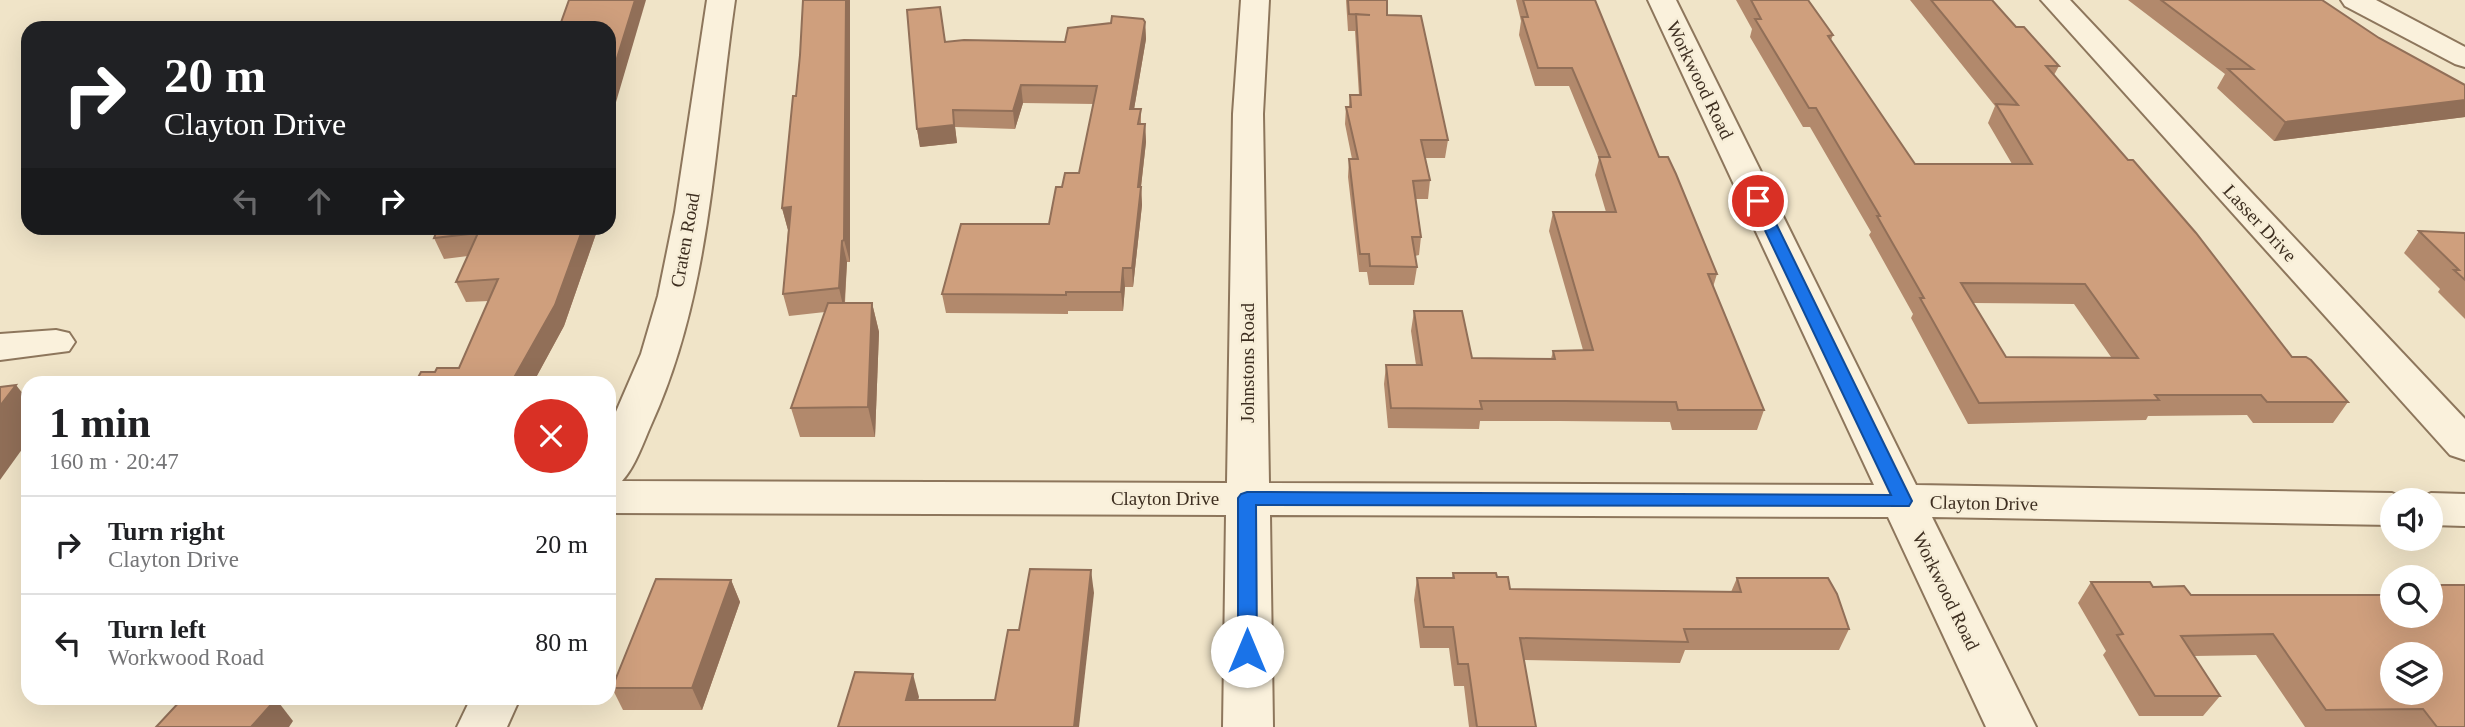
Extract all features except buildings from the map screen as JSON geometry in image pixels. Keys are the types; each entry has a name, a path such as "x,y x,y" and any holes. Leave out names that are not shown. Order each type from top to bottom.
{"street":[{"name":"Craten Road","path":"616,455 640,405 665,339 683,265 722,0"},
{"name":"Johnstons Road","path":"1248,727 1248,114 1255,0"},
{"name":"Workwood Road","path":"1662,0 2011,727"},
{"name":"Lasser Drive","path":"2056,0 2465,445"},
{"path":"2355,0 2465,58"},
{"path":"0,347 56,342"},
{"name":"Clayton Drive","path":"616,496 1903,501 2380,509"},
{"path":"2443,509 2465,510"},
{"path":"482,727 493,705"}],"route":[{"path":"1247,651 1247,498 1903,501 1758,201"}]}
